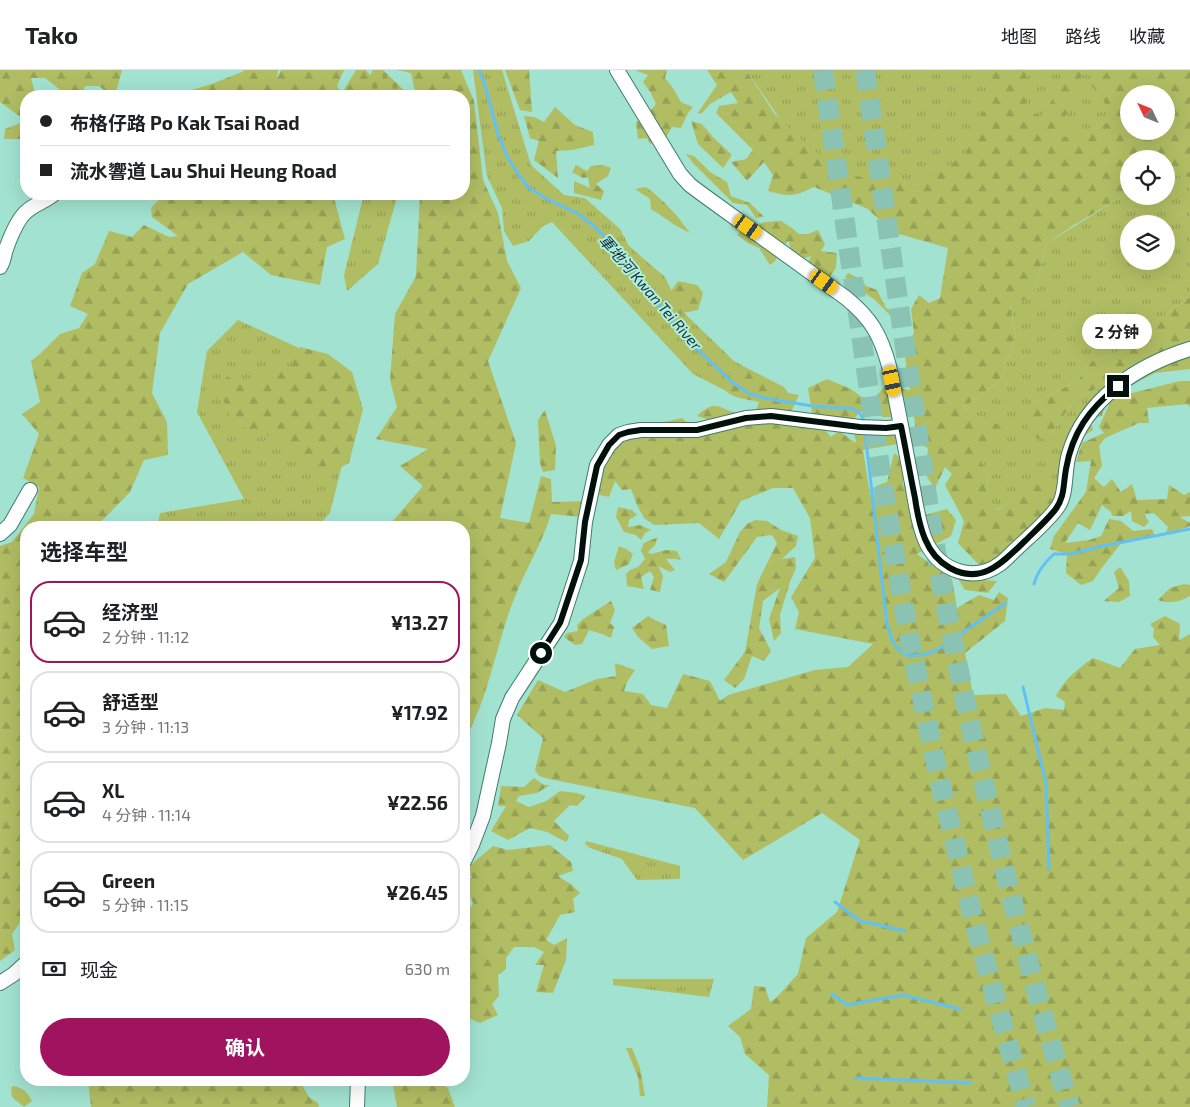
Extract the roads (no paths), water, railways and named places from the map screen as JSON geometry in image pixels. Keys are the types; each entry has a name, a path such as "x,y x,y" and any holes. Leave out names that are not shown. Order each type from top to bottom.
{"street":[{"path":"618,70 680,174 690,185 854,304 868,319 880,338 885,351 918,516 924,536 928,545 941,562 952,569 969,574 991,569 1004,561 1059,506 1063,495 1072,443 1080,427 1096,404 1141,370 1190,349"},
{"path":"0,267 10,239 22,216 28,210 46,200"},
{"path":"470,849 483,816 503,719 512,698 560,623 581,560 585,522 597,466 609,445 619,435 641,430 697,430 746,418 771,416 864,427 886,428 901,426"},
{"path":"0,534 10,525 30,490"},
{"path":"0,983 20,968"},
{"path":"357,1107 358,1086"}],"waterway":[{"name":"軍地河 Kwan Tei River","path":"479,70 498,134 508,158 529,188 579,214 597,229 612,244 674,324 732,382 748,393 764,398 812,406 854,409 861,415 864,423"},
{"name":"軍地河 Kwan Tei River","path":"865,432 887,624 893,642 900,651 908,656 923,655 937,650 1006,603"},
{"name":"軍地河 Kwan Tei River","path":"1034,584 1037,575 1054,554 1071,554 1190,529"},
{"path":"1023,687 1046,783 1049,869"},
{"path":"835,902 860,921 905,931"},
{"path":"832,994 847,1005 903,995 960,1009"},
{"path":"856,1078 971,1083"}],"tunnel":[{"path":"823,70 882,481 908,631 939,778 974,921 1026,1107"},
{"path":"865,70 936,552 948,617 1003,863 1070,1107"}]}
